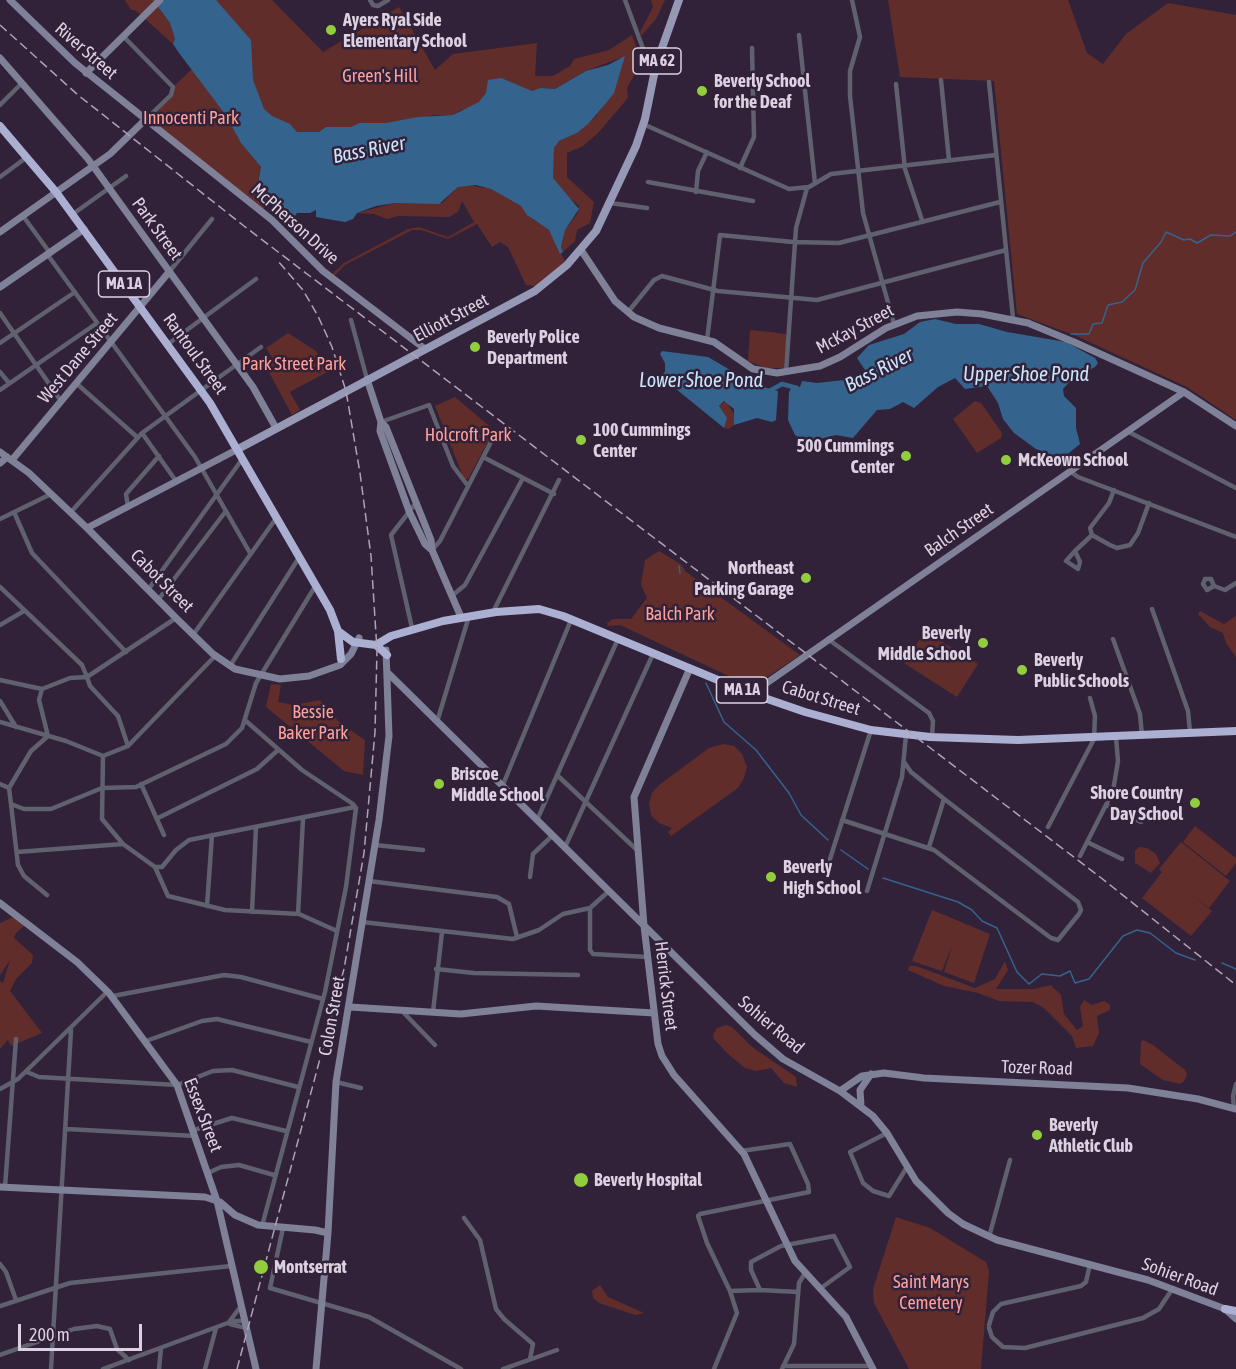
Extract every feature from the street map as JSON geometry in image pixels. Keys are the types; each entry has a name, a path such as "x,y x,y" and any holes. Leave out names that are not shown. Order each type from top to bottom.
{"highway":[{"name":"Rantoul Street","path":"0,126 73,214 201,390 243,458 335,620 340,659"},
{"name":"Cabot Street","path":"356,640 378,642 412,628 465,617 492,612 539,609 572,620 751,694 871,730 932,737 1094,739 1236,731"},
{"name":"Rantoul Street","path":"335,620 356,640"},
{"path":"338,631 356,640"},
{"path":"378,642 387,655"},
{"path":"1225,1309 1236,1313"}],"main road":[{"name":"River Street","path":"10,0 86,73 145,120"},
{"path":"86,73 160,0"},
{"name":"Elliott Street","path":"87,528 541,287 581,250 596,231 610,203 643,124 656,65 679,0"},
{"name":"Park Street","path":"0,58 93,166 236,364 276,428"},
{"path":"0,232 116,150 145,120"},
{"name":"McPherson Drive","path":"145,120 267,216 323,271 425,349"},
{"path":"0,287 84,229"},
{"name":"McKay Street","path":"581,250 615,301 628,312 658,328 707,340 723,347 753,369 786,372 836,360 894,324 937,313 982,314 1013,318 1047,330 1184,392 1236,426"},
{"name":"West Dane Street","path":"0,463 10,458 61,401 169,272"},
{"path":"368,379 381,422 380,431 409,510 425,544 432,550"},
{"name":"Balch Street","path":"751,694 1184,392"},
{"path":"381,422 386,427 416,502 431,540 432,550 465,617"},
{"name":"Cabot Street","path":"0,452 51,494 147,591 215,656 230,666 242,672 260,676 294,679 340,665 356,640"},
{"name":"Colon Street","path":"388,671 391,662 390,636"},
{"name":"Cabot Street","path":"325,671 340,659 356,640"},
{"name":"Colon Street","path":"316,1369 328,1233 336,1082 375,845 389,738 387,655"},
{"name":"Herrick Street","path":"690,668 636,789 634,807 646,948 658,1044 667,1065 741,1151 786,1245 805,1273 846,1317 872,1367"},
{"name":"Sohier Road","path":"388,671 502,787 776,1054 840,1090 861,1106 887,1133 907,1167 936,1203 963,1224 989,1237 1173,1288 1225,1309"},
{"name":"Essex Street","path":"0,903 76,962 110,994 177,1084 217,1201 256,1369"},
{"path":"628,910 639,907 642,903"},
{"path":"646,948 653,943 661,943"},
{"path":"350,1007 461,1014 536,1006 654,1013"},
{"path":"840,1090 862,1076 872,1073"},
{"path":"861,1106 860,1090 872,1073"},
{"name":"Tozer Road","path":"872,1073 924,1078 1128,1088 1235,1109"},
{"path":"3,1187 205,1197 217,1201 235,1215 262,1226 328,1233"},
{"path":"1225,1309 1236,1319"}],"street":[{"path":"370,0 378,6 388,0"},
{"path":"626,0 645,54 656,65"},
{"path":"852,0 860,38 849,77 859,170 868,235 894,324"},
{"path":"799,35 815,183"},
{"path":"123,36 174,90 145,120"},
{"path":"740,168 754,137 752,48"},
{"path":"941,80 949,160"},
{"path":"989,82 1013,318"},
{"path":"0,105 21,83"},
{"path":"896,84 904,165 922,220"},
{"path":"643,124 789,189 807,188 831,174 996,155"},
{"path":"696,192 698,171 707,152"},
{"path":"0,177 27,157"},
{"path":"73,214 126,176"},
{"path":"648,182 753,201"},
{"path":"786,372 799,214 807,188"},
{"path":"707,340 720,235 833,243 1000,202"},
{"path":"610,203 647,208"},
{"path":"23,216 202,467 250,553"},
{"name":"West Dane Street","path":"169,272 212,219"},
{"path":"628,312 658,277 713,290 817,300 882,285 1006,250"},
{"path":"168,344 256,279"},
{"path":"0,343 75,292"},
{"path":"0,313 61,401"},
{"path":"351,320 368,379"},
{"path":"0,390 97,322"},
{"path":"71,513 142,432 261,347"},
{"path":"0,372 9,384"},
{"path":"76,383 137,437"},
{"path":"381,422 429,405 453,466 468,486"},
{"path":"1127,431 1236,488"},
{"path":"142,432 176,481"},
{"path":"432,550 440,541 495,434"},
{"path":"128,507 126,494 159,456"},
{"path":"483,457 554,494"},
{"path":"147,591 243,458"},
{"path":"1071,471 1236,537"},
{"path":"453,595 465,585 523,478"},
{"path":"492,612 554,494 559,480"},
{"path":"1114,490 1109,503 1090,528 1092,535 1110,545 1126,547 1138,533 1149,503"},
{"path":"0,519 51,494"},
{"path":"412,628 391,535 416,502"},
{"path":"158,600 226,511"},
{"path":"14,512 32,553 126,652"},
{"path":"193,635 277,517"},
{"path":"1075,551 1092,535"},
{"path":"230,666 300,556"},
{"path":"1214,586 1225,590 1236,583"},
{"path":"12,804 24,809 51,809 102,788 129,788 226,744 237,735 246,721 260,676 316,585"},
{"path":"0,586 82,665 90,686 118,716 128,746"},
{"path":"1152,609 1188,711 1190,734"},
{"path":"0,625 24,611"},
{"path":"437,722 465,617"},
{"path":"0,680 42,689 70,678 87,677 176,618"},
{"path":"502,787 572,620"},
{"path":"537,820 618,639"},
{"path":"828,639 929,712 933,721 932,737"},
{"path":"1113,639 1140,714 1142,736"},
{"path":"565,847 653,654"},
{"path":"0,722 103,756 128,746 215,656"},
{"path":"42,689 39,700 48,736"},
{"path":"1048,827 1094,739 1095,716 1090,698"},
{"path":"0,701 16,727"},
{"path":"246,721 307,774 355,807"},
{"path":"830,859 871,730"},
{"path":"867,891 904,762 906,735"},
{"path":"47,895 21,873 9,788 31,751 48,736"},
{"path":"1080,856 1117,778 1116,737"},
{"path":"158,819 257,769 278,750"},
{"path":"103,756 102,819 123,844 155,867 168,896 207,906 252,912 298,914 337,931"},
{"path":"842,820 929,847 1051,938 1058,940 1079,914 1080,905 944,800 911,772 904,762"},
{"path":"557,775 637,850"},
{"path":"0,784 9,788"},
{"path":"141,784 164,835"},
{"path":"929,847 944,800"},
{"path":"1106,805 1141,822"},
{"path":"155,867 162,867 184,843 212,835 355,807"},
{"path":"262,1226 323,999 346,887 355,807"},
{"path":"298,914 303,819"},
{"path":"252,912 256,827"},
{"path":"207,906 212,835"},
{"path":"530,877 533,854 553,835"},
{"path":"1087,842 1122,859"},
{"path":"17,852 123,844"},
{"path":"375,845 423,850"},
{"path":"369,881 497,897 509,904 517,937"},
{"path":"362,922 442,932 517,937 539,930 562,914 590,908 609,891"},
{"path":"590,908 590,950 593,954 647,957"},
{"path":"433,1012 436,969 442,932"},
{"path":"436,969 474,973 578,975"},
{"path":"0,1089 13,1083 27,1072 110,994 224,975 241,976 323,999"},
{"path":"400,1010 435,1045"},
{"path":"146,1041 217,1019 311,1042"},
{"path":"51,1369 70,1079 71,1030"},
{"path":"3,1187 16,1039"},
{"path":"27,1072 39,1077 177,1084 213,1071 232,1070 298,1087"},
{"path":"336,1082 361,1088"},
{"path":"1235,1109 1233,1096 1236,1084"},
{"path":"67,1129 194,1133 232,1118 286,1131"},
{"path":"887,1133 850,1152 863,1183 873,1191 889,1196 907,1167"},
{"path":"714,1369 737,1313 698,1216 809,1192 792,1145 741,1151"},
{"path":"989,1237 1010,1160"},
{"path":"208,1173 221,1167 239,1165 274,1175"},
{"path":"464,1218 480,1240 496,1309 533,1344 530,1359"},
{"path":"284,1228 269,1286 369,1317 461,1369"},
{"path":"760,1290 751,1270 751,1262 766,1252 786,1245 830,1236 837,1238 850,1268 821,1288"},
{"path":"0,1264 6,1272 16,1300"},
{"path":"1090,1264 1086,1282 1081,1286 1001,1304 993,1312 989,1326 992,1337 1003,1347 1025,1348 1143,1318 1159,1309 1173,1288"},
{"path":"0,1306 57,1286 231,1266"},
{"path":"805,1273 800,1281 798,1292 794,1344 782,1367 872,1367"},
{"path":"730,1291 798,1292"},
{"path":"227,1324 241,1306"},
{"path":"103,1369 236,1320 245,1325"},
{"path":"0,1356 74,1329 97,1326 110,1329 117,1348 129,1360"},
{"path":"205,1369 216,1328"},
{"path":"159,1369 161,1348"},
{"path":"503,1369 557,1350"}],"green space":[{"path":"125,0 153,0 170,23 175,39 173,44 135,10 131,10"},
{"name":"Green's Hill","path":"196,0 272,0 323,52 399,7 435,70 453,54 537,43 535,76 553,76 570,66 574,59 609,50 632,35 638,61 637,70 627,88 628,98 598,133 583,146 567,153 567,177 594,202 590,223 577,230 575,241 563,252 561,247 565,230 578,213 579,206 559,189 552,178 554,148 559,141 577,133 595,117 613,93 620,58 586,71 555,89 541,88 534,95 461,110 453,115 435,115 353,132 299,137 263,113"},
{"path":"651,0 665,0 656,19 641,36 640,32 653,7"},
{"path":"888,0 1068,0 1087,53 1103,64 1126,34 1168,3 1236,15 1236,420 1187,387 1074,335 1017,314 994,81 900,77"},
{"name":"Innocenti Park","path":"192,69 228,117 241,143 261,167 258,184 267,204 262,211 145,120 171,95 173,87"},
{"path":"468,185 491,189 521,206 531,218 549,230 567,265 541,287 526,285 508,247 500,242 492,247 477,224 448,239 421,230 412,230 345,265 332,278 330,276 344,263 408,229 419,227 448,237 474,222 462,201 458,212 449,217 398,216 387,219 374,214 357,213 395,203 442,203 458,187"},
{"path":"750,330 787,334 784,368 766,368 748,361"},
{"name":"Park Street Park","path":"288,333 316,351 327,372 290,392 300,410 292,415 264,363 272,357 266,348"},
{"name":"Holcroft Park","path":"455,397 494,430 468,479 464,479 435,406"},
{"path":"726,401 735,416 734,425 729,429 724,428 727,418 719,406"},
{"path":"975,401 981,403 1002,433 1001,438 977,453 953,419"},
{"name":"Balch Park","path":"659,551 682,565 685,571 800,655 752,687 620,625 608,626 607,623 613,619 631,619 647,598 641,585 645,560"},
{"path":"1200,611 1224,624 1236,616 1236,657 1226,643 1223,633 1210,627 1198,614"},
{"path":"925,631 978,664 957,697 904,663"},
{"name":"Bessie Baker Park","path":"271,684 281,685 278,702 294,705 320,700 340,723 365,740 363,775 344,771 266,707"},
{"path":"723,744 734,746 742,754 747,767 744,778 738,788 671,836 668,832 672,828 659,823 651,815 649,804 652,793 659,785 709,748"},
{"path":"1195,826 1236,858 1236,863 1226,876 1183,842"},
{"path":"1181,842 1230,881 1209,908 1190,894 1212,911 1191,936 1142,898 1162,872 1159,869"},
{"path":"1139,847 1147,848 1156,854 1160,863 1151,873 1135,863 1135,851"},
{"path":"932,910 990,934 974,983 944,972 953,943 942,971 912,961"},
{"path":"16,916 26,924 14,938 33,955 32,963 16,979 10,991 42,1033 11,1046 8,1040 0,1049 0,981 3,983 10,960 0,975 0,923"},
{"path":"1005,961 1008,970 996,989 1034,989 1051,985 1061,995 1064,1014 1077,1030 1083,1026 1080,1007 1084,1000 1092,1005 1104,1001 1110,1005 1110,1010 1097,1016 1099,1033 1093,1046 1076,1048 1072,1036 1044,1008 1033,1002 999,1001 978,993 944,986 908,970 909,966 916,966 975,988 995,979"},
{"path":"726,1025 732,1027 752,1047 796,1077 797,1087 784,1083 771,1068 756,1071 745,1068 727,1053 713,1035 717,1028"},
{"path":"1143,1040 1185,1070 1187,1075 1184,1081 1180,1084 1163,1080 1140,1064"},
{"name":"Saint Marys Cemetery","path":"896,1217 930,1228 986,1262 989,1271 981,1369 909,1369 874,1303 873,1289"},
{"path":"600,1285 608,1297 644,1313 635,1315 599,1303 593,1298 592,1291"}],"water":[{"path":"153,0 216,0 251,40 253,80 264,109 272,116 290,124 297,132 319,132 326,127 351,127 360,123 386,123 418,117 453,115 479,102 486,93 488,80 501,78 532,91 541,88 555,89 586,71 608,65 625,56 614,93 588,124 577,133 559,141 554,148 553,178 579,209 565,230 561,247 563,252 560,254 549,230 527,215 521,206 491,189 476,185 458,187 439,204 395,203 376,206 357,213 353,219 345,222 316,217 316,210 310,213 297,213 291,222 287,221 263,197 258,184 261,167 241,143 225,114 173,44 175,39 170,23"},
{"name":"Upper Shoe Pond","path":"935,319 956,324 979,324 1007,332 1066,342 1095,358 1098,363 1095,367 1073,378 1063,389 1064,396 1076,408 1076,428 1080,444 1064,457 1036,449 1014,433 1003,419 998,403 987,386 965,389 955,378 938,387 914,408 903,402 890,409 877,410 853,438 836,435 807,442 795,435 788,420 789,392 792,387 794,389 800,387 802,381 817,383 862,378 867,373 857,358 869,345 904,334 920,322"},
{"name":"Lower Shoe Pond","path":"662,351 708,357 756,385 778,391 776,420 772,422 757,418 734,425 734,409 724,401 719,406 727,418 724,428 660,376 665,372 665,363 660,354"}],"waterway":[{"name":"Bass River","path":"1071,334 1089,334 1093,324 1102,323 1108,305 1122,302 1135,290 1143,263 1161,242 1166,232 1197,243 1211,235 1230,236 1236,232"},
{"name":"Bass River","path":"771,390 782,384 797,388"},
{"path":"679,566 680,573"},
{"path":"706,683 724,722 756,750 789,793 801,815 828,840"},
{"path":"841,850 868,869"},
{"path":"883,878 958,902 972,910 982,921 997,928 1017,972 1029,984 1042,974 1060,976 1070,971 1075,983 1089,979 1123,936 1137,930 1150,933 1176,953 1195,960"},
{"path":"1222,963 1236,969"}],"railway":[{"path":"0,25 78,95 244,226 1100,877 1236,985"},
{"path":"237,1369 344,969 364,853 375,732 377,650 371,556 346,391 332,347 318,316 303,290 278,261"}],"place":[{"name":"Ayers Ryal Side Elementary School","path":"331,30"},
{"name":"Beverly School for the Deaf","path":"702,91"},
{"name":"Beverly Police Department","path":"475,347"},
{"name":"100 Cummings Center","path":"581,440"},
{"name":"500 Cummings Center","path":"906,456"},
{"name":"McKeown School","path":"1006,460"},
{"name":"Northeast Parking Garage","path":"806,578"},
{"name":"Beverly Middle School","path":"983,643"},
{"name":"Beverly Public Schools","path":"1022,670"},
{"name":"Briscoe Middle School","path":"439,784"},
{"name":"Shore Country Day School","path":"1195,803"},
{"name":"Beverly High School","path":"771,877"},
{"name":"Beverly Athletic Club","path":"1037,1135"},
{"name":"Beverly Hospital","path":"581,1180"},
{"name":"Montserrat","path":"261,1267"}]}
